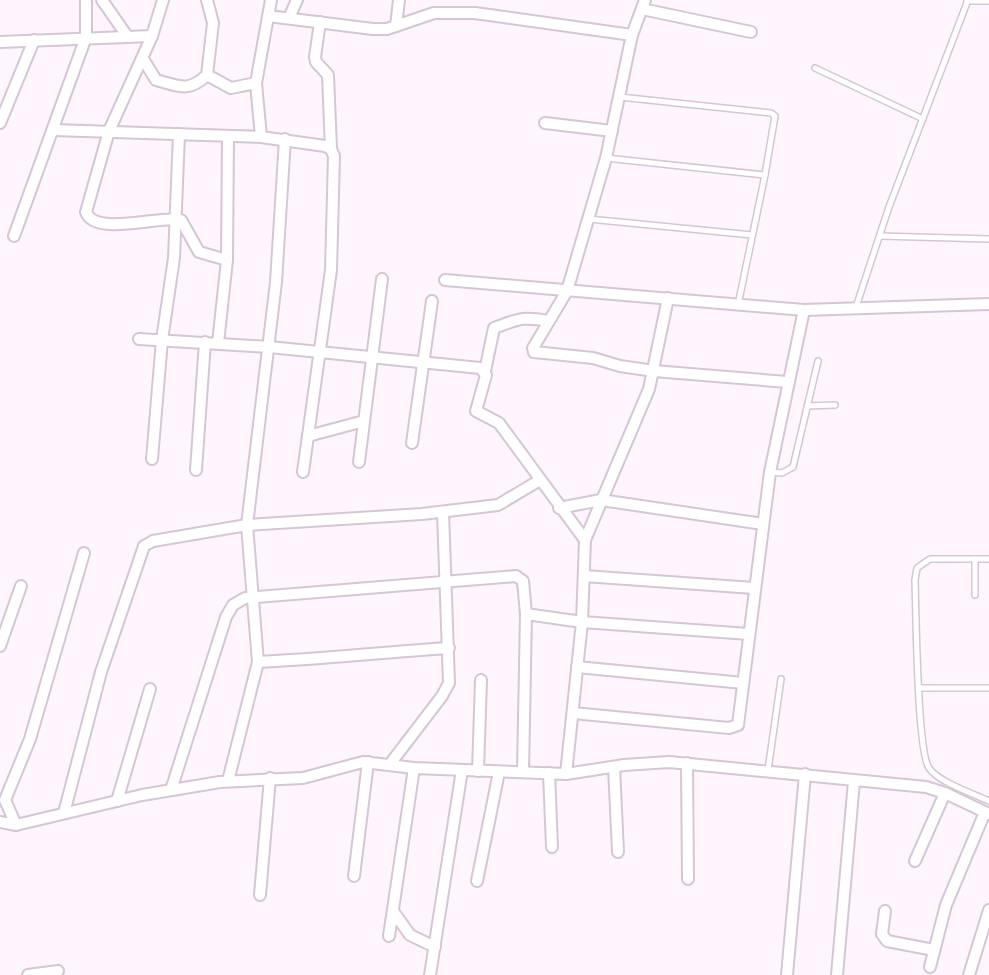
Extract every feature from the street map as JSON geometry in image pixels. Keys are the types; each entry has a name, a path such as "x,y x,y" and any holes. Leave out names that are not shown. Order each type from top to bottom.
{"street":[{"path":"14,236 86,37 86,0"},
{"path":"102,0 127,36"},
{"path":"163,0 143,59 109,131 86,212 88,218 94,222 122,224 175,219 184,222 199,252 227,260"},
{"path":"143,59 156,80 183,87 197,84 207,75 213,23 207,0"},
{"path":"261,137 256,83 270,0"},
{"path":"289,18 297,0"},
{"path":"396,26 399,0"},
{"path":"475,13 477,0"},
{"path":"752,32 644,4 633,35 606,158 567,291 533,348 537,354 593,358 620,366 787,382"},
{"path":"268,16 373,29 396,26 434,13 475,13 633,35"},
{"path":"303,472 331,270 334,156 331,149 328,75 316,63 315,57 320,22"},
{"path":"0,42 152,36"},
{"path":"0,123 34,40"},
{"path":"207,75 231,88 256,83"},
{"path":"545,123 612,131"},
{"path":"54,130 261,137 285,139 331,149"},
{"path":"152,459 162,340 172,280 179,134"},
{"path":"218,343 227,260 228,136"},
{"path":"228,781 258,662 247,525 276,282 285,139"},
{"path":"359,462 382,279"},
{"path":"445,280 804,310 989,304"},
{"path":"566,774 582,622 585,540 649,389 668,298"},
{"path":"412,443 421,363 432,301"},
{"path":"573,713 734,728 738,725 770,472 787,382 804,310"},
{"path":"549,321 522,317 508,325 494,328 476,411 499,423 559,508 585,540"},
{"path":"140,339 269,347 480,368 485,371"},
{"path":"196,470 206,342"},
{"path":"308,436 364,421"},
{"path":"64,813 101,672 144,546 153,541 247,525 443,512 498,506 540,480"},
{"path":"559,508 601,500 763,524"},
{"path":"390,764 446,689 449,648 443,512"},
{"path":"16,825 3,799 30,739 84,553"},
{"path":"171,790 226,617 233,605 245,598 253,597 516,576 523,581 526,614 523,772"},
{"path":"584,576 754,588"},
{"path":"0,646 21,586"},
{"path":"526,614 582,622 749,634"},
{"path":"258,662 327,659 348,655 449,648"},
{"path":"578,668 743,684"},
{"path":"478,771 481,680"},
{"path":"117,801 150,689"},
{"path":"354,876 368,762"},
{"path":"0,822 16,825 171,790 228,781 303,778 326,773 346,764 368,762 414,768 566,774 614,767 687,763 926,787 988,809 946,905 930,967"},
{"path":"687,763 688,879"},
{"path":"614,767 618,852"},
{"path":"389,936 414,768"},
{"path":"430,975 462,770"},
{"path":"477,881 500,772"},
{"path":"549,773 552,847"},
{"path":"787,975 805,774"},
{"path":"260,895 270,778"},
{"path":"837,975 854,781"},
{"path":"915,861 945,793"},
{"path":"969,975 989,910"},
{"path":"393,911 410,935 435,947"},
{"path":"885,911 882,934 887,941 934,950"},
{"path":"28,975 58,970"}],"lane":[{"path":"856,309 880,236 967,1 989,1"},
{"path":"815,68 923,119"},
{"path":"620,97 771,113 776,119 738,305"},
{"path":"606,158 765,175"},
{"path":"589,219 752,235"},
{"path":"880,236 989,239"},
{"path":"770,472 782,473 793,467 818,361"},
{"path":"807,406 835,405"},
{"path":"988,809 940,778 927,766 920,688 915,580 917,568 930,559 989,559"},
{"path":"975,559 975,595"},
{"path":"768,770 781,679"},
{"path":"920,688 989,688"}]}
